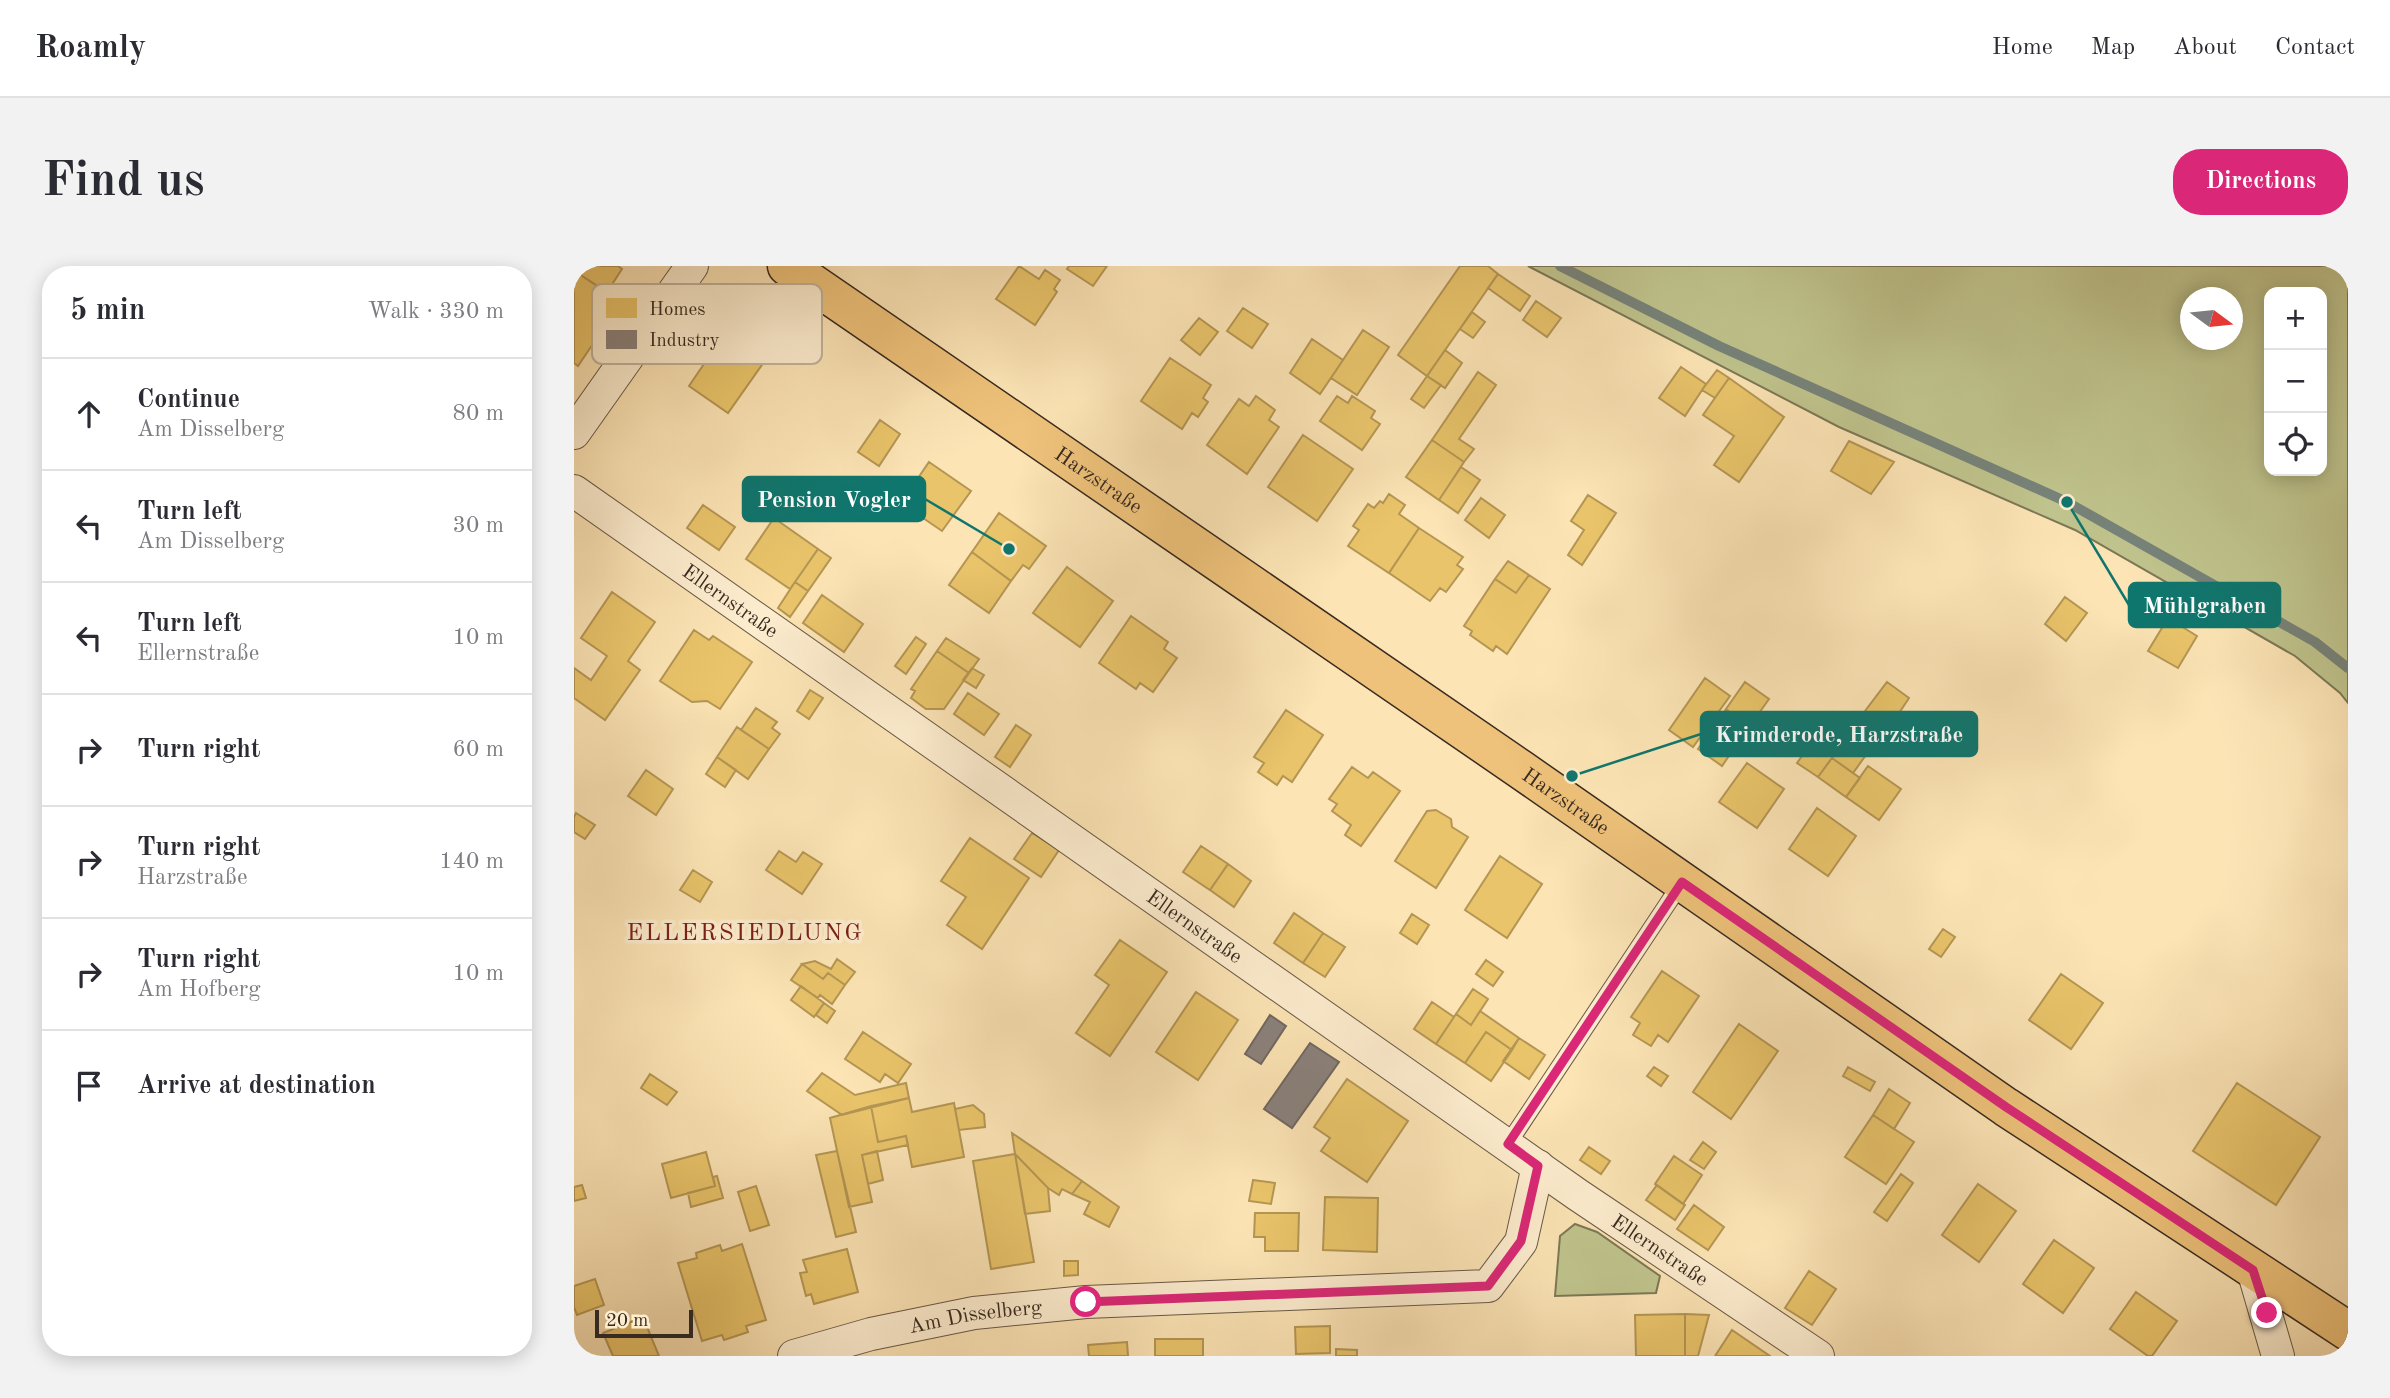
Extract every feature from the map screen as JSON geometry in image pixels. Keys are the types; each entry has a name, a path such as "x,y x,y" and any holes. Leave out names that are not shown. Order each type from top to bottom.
{"main road":[{"name":"Harzstraße","path":"788,266 814,284"},
{"name":"Harzstraße","path":"822,289 2006,1107 2348,1331"}],"street":[{"path":"679,284 692,266"},
{"path":"574,433 623,364"},
{"name":"Ellernstraße","path":"574,491 1538,1166 1818,1356"},
{"name":"Am Disselberg","path":"794,1356 871,1334 974,1313 1073,1303 1488,1286 1521,1241 1538,1166"},
{"path":"2253,1270 2278,1356"}],"lane":[{"path":"1508,1144 1682,882"}],"green space":[{"path":"1528,266 2348,266 2348,703 2340,693 2295,656 2075,530 1839,427"},
{"path":"1575,1224 1597,1232 1660,1276 1656,1293 1555,1296 1560,1236"}],"building: Homes":[{"path":"581,266 618,266 622,269 612,284 595,284 576,272"},
{"path":"1019,266 1039,279 1045,270 1060,280 1054,289 1057,292 1035,325 996,299"},
{"path":"1069,266 1107,266 1093,286 1067,269"},
{"path":"1460,266 1488,266 1498,274 1427,376 1398,355"},
{"path":"576,272 594,284 592,345 578,366 574,363"},
{"path":"1498,274 1530,296 1520,311 1488,288"},
{"path":"1536,301 1561,318 1547,337 1523,320"},
{"path":"1243,308 1268,324 1252,348 1227,331"},
{"path":"1472,312 1485,322 1473,338 1460,329"},
{"path":"1199,318 1218,332 1200,355 1181,340"},
{"path":"1363,330 1389,347 1357,395 1331,378"},
{"path":"1312,339 1343,360 1320,394 1290,373"},
{"path":"1445,350 1462,363 1445,388 1427,376"},
{"path":"1170,358 1211,385 1203,398 1208,402 1198,417 1192,413 1182,429 1141,401"},
{"path":"704,364 763,364 728,413 689,386"},
{"path":"1681,367 1706,384 1685,416 1659,398"},
{"path":"1717,370 1729,378 1715,398 1702,390"},
{"path":"1478,372 1496,385 1459,439 1474,449 1464,462 1432,440"},
{"path":"1427,376 1441,385 1424,408 1411,399"},
{"path":"1729,378 1784,417 1739,482 1714,465 1734,436 1703,415"},
{"path":"1256,396 1275,410 1269,420 1279,427 1247,474 1207,445 1239,399 1249,406"},
{"path":"1337,396 1348,403 1352,396 1375,411 1371,418 1380,424 1362,450 1320,421"},
{"path":"880,420 900,434 879,466 858,452"},
{"path":"1303,435 1353,469 1317,521 1268,487"},
{"path":"1432,440 1464,462 1439,500 1406,477"},
{"path":"1849,441 1894,462 1871,494 1831,471"},
{"path":"929,462 971,491 942,531 901,503"},
{"path":"1461,467 1480,480 1458,513 1439,500"},
{"path":"1389,494 1405,505 1399,514 1419,528 1389,573 1348,546 1359,530 1353,526 1368,504 1374,508 1380,501 1383,503"},
{"path":"1588,495 1616,513 1582,565 1568,555 1584,530 1571,521"},
{"path":"1481,498 1505,515 1489,538 1465,520"},
{"path":"703,505 735,527 719,550 687,528"},
{"path":"999,513 1046,546 1029,569 1023,565 1011,581 972,552"},
{"path":"774,518 818,549 790,589 746,559"},
{"path":"1419,528 1463,557 1457,565 1463,569 1446,592 1440,588 1430,601 1389,573"},
{"path":"818,549 831,558 808,591 795,582"},
{"path":"972,552 1011,581 989,613 949,585"},
{"path":"1508,561 1529,575 1516,593 1495,579"},
{"path":"1067,567 1113,601 1080,647 1033,613"},
{"path":"1529,575 1550,589 1507,654 1496,646 1493,651 1470,635 1472,631 1464,626 1495,579 1516,593"},
{"path":"795,582 808,591 790,617 778,608"},
{"path":"612,592 655,622 628,661 640,670 605,720 574,698 574,668 591,680 607,656 581,638"},
{"path":"822,595 863,624 844,652 803,623"},
{"path":"2065,597 2087,613 2066,641 2045,624"},
{"path":"1131,616 1168,642 1164,649 1177,658 1153,692 1140,683 1136,689 1099,663"},
{"path":"2168,618 2197,636 2178,668 2148,651"},
{"path":"694,630 709,640 713,636 752,662 720,709 707,701 692,702 660,681"},
{"path":"916,637 926,644 906,674 895,666"},
{"path":"946,638 979,659 969,673 937,651"},
{"path":"937,651 969,673 944,709 926,709 911,698 915,691 911,689"},
{"path":"972,668 984,675 976,688 963,680"},
{"path":"1705,678 1730,696 1693,747 1669,730"},
{"path":"1745,682 1769,699 1749,727 1726,709"},
{"path":"1887,682 1909,698 1895,719 1889,715 1878,732 1859,719"},
{"path":"810,690 823,698 809,719 797,711"},
{"path":"968,693 999,714 984,735 954,714"},
{"path":"756,708 777,722 772,728 780,734 769,749 741,730"},
{"path":"1726,709 1749,727 1722,766 1698,749"},
{"path":"1286,710 1323,735 1292,782 1283,776 1277,785 1258,772 1264,763 1254,757"},
{"path":"1829,719 1850,733 1818,777 1797,763"},
{"path":"1016,725 1031,735 1010,767 995,757"},
{"path":"737,727 769,749 748,779 717,757"},
{"path":"1850,733 1871,748 1853,773 1832,758"},
{"path":"717,757 736,770 725,787 706,774"},
{"path":"1832,758 1860,778 1846,797 1818,777"},
{"path":"1747,763 1784,789 1757,828 1719,802"},
{"path":"1868,766 1901,789 1879,820 1846,797"},
{"path":"1352,767 1368,778 1373,772 1400,791 1361,846 1345,835 1351,825 1332,811 1337,804 1329,799"},
{"path":"646,770 673,789 656,815 628,796"},
{"path":"1817,808 1856,836 1828,876 1789,849"},
{"path":"1436,810 1451,819 1452,827 1468,837 1436,888 1395,861 1427,811"},
{"path":"576,813 595,825 585,839 574,832"},
{"path":"1032,833 1059,850 1041,877 1014,859"},
{"path":"970,838 1029,878 982,949 947,925 966,897 941,881"},
{"path":"1201,846 1228,864 1210,890 1183,872"},
{"path":"779,851 796,862 803,852 822,864 802,894 766,870"},
{"path":"1500,856 1542,884 1507,938 1465,910"},
{"path":"1228,864 1251,881 1234,907 1210,890"},
{"path":"693,870 712,882 700,902 680,890"},
{"path":"1294,913 1323,933 1303,963 1274,943"},
{"path":"1412,914 1429,925 1417,944 1400,933"},
{"path":"1943,929 1955,937 1941,957 1929,949"},
{"path":"1323,933 1345,947 1325,977 1303,963"},
{"path":"1120,940 1167,972 1110,1056 1076,1033 1109,985 1095,975"},
{"path":"837,959 855,972 845,985 828,973 823,979 802,964 815,961 831,969"},
{"path":"1486,960 1503,972 1493,986 1476,974"},
{"path":"802,964 823,979 828,973 845,985 832,1004 791,980"},
{"path":"1662,971 1699,996 1668,1042 1658,1035 1651,1046 1633,1035 1640,1023 1631,1017"},
{"path":"2061,974 2103,1003 2071,1049 2029,1020"},
{"path":"801,986 824,1003 814,1017 791,1000"},
{"path":"1473,989 1488,999 1471,1025 1456,1014"},
{"path":"1196,992 1238,1020 1198,1080 1156,1052"},
{"path":"1432,1002 1454,1017 1436,1044 1414,1029"},
{"path":"824,1003 835,1011 827,1023 816,1015"},
{"path":"1480,1011 1519,1038 1512,1050 1486,1032 1465,1063 1436,1044 1456,1014 1471,1025"},
{"path":"1739,1024 1778,1051 1731,1119 1693,1092"},
{"path":"863,1032 911,1064 898,1083 885,1074 880,1082 845,1059"},
{"path":"1486,1032 1512,1050 1491,1081 1465,1063"},
{"path":"1519,1038 1545,1055 1529,1079 1503,1061"},
{"path":"1654,1067 1668,1076 1661,1086 1647,1076"},
{"path":"1848,1067 1875,1082 1870,1091 1843,1076"},
{"path":"822,1073 855,1095 906,1083 909,1098 842,1115 807,1091"},
{"path":"650,1074 677,1092 667,1105 641,1088"},
{"path":"1347,1079 1408,1121 1367,1182 1321,1151 1330,1138 1314,1127"},
{"path":"2237,1083 2320,1137 2276,1205 2193,1151"},
{"path":"1889,1089 1910,1103 1894,1129 1873,1115"},
{"path":"909,1098 912,1112 954,1103 964,1157 912,1167 906,1136 878,1142 871,1106"},
{"path":"973,1105 984,1114 985,1127 959,1130 955,1109"},
{"path":"871,1106 878,1142 906,1136 908,1145 862,1155 872,1202 849,1207 830,1118"},
{"path":"1873,1115 1914,1142 1886,1184 1845,1157"},
{"path":"1012,1133 1082,1181 1072,1194 1062,1189 1059,1195 1048,1188 1015,1154"},
{"path":"1703,1142 1716,1152 1704,1169 1690,1160"},
{"path":"1589,1147 1610,1161 1601,1174 1580,1160"},
{"path":"837,1151 856,1232 836,1237 816,1155"},
{"path":"877,1151 883,1180 868,1184 862,1155"},
{"path":"706,1152 715,1186 671,1198 662,1164"},
{"path":"1015,1154 1034,1262 991,1269 973,1161"},
{"path":"1015,1154 1048,1188 1050,1211 1025,1214"},
{"path":"1674,1156 1702,1175 1683,1204 1655,1184"},
{"path":"1901,1174 1913,1183 1887,1221 1874,1212"},
{"path":"717,1176 723,1198 691,1207 688,1193 715,1186 713,1177"},
{"path":"1253,1180 1275,1183 1271,1204 1249,1201"},
{"path":"1082,1181 1119,1207 1109,1227 1084,1214 1090,1202 1072,1194"},
{"path":"1978,1184 2016,1211 1979,1262 1942,1235"},
{"path":"582,1185 586,1198 574,1201 574,1187"},
{"path":"1657,1185 1685,1205 1675,1220 1646,1200"},
{"path":"756,1186 769,1225 750,1231 738,1192"},
{"path":"1325,1197 1378,1198 1377,1252 1323,1250"},
{"path":"1694,1205 1724,1227 1708,1250 1677,1229"},
{"path":"1255,1213 1299,1213 1298,1251 1265,1251 1265,1237 1254,1237"},
{"path":"2054,1240 2094,1268 2063,1313 2023,1284"},
{"path":"742,1244 766,1320 746,1326 748,1332 724,1340 722,1335 702,1341 678,1263 697,1258 696,1253 720,1245 722,1251"},
{"path":"847,1249 858,1292 814,1304 811,1294 806,1296 800,1273 807,1272 803,1260"},
{"path":"1064,1261 1078,1261 1078,1275 1064,1276"},
{"path":"1809,1271 1836,1289 1812,1325 1785,1308"},
{"path":"595,1279 604,1305 577,1315 574,1307 574,1286"},
{"path":"2136,1292 2177,1321 2152,1356 2148,1356 2110,1329"},
{"path":"1685,1314 1685,1356 1636,1356 1635,1315"},
{"path":"1685,1314 1709,1315 1698,1356 1685,1356"},
{"path":"643,1317 659,1356 613,1356 603,1333"},
{"path":"1330,1326 1330,1353 1296,1354 1295,1327"},
{"path":"1732,1330 1770,1356 1715,1356"},
{"path":"1155,1339 1203,1339 1203,1356 1155,1356"},
{"path":"1127,1342 1128,1356 1089,1356 1088,1345"},
{"path":"1336,1349 1357,1350 1357,1356 1336,1356"}],"building: Industry":[{"path":"1270,1015 1286,1026 1261,1064 1245,1054"},
{"path":"1310,1043 1339,1062 1292,1128 1264,1109"}],"waterway":[{"path":"1560,266 1719,346 2067,502 2315,642 2348,668"}],"place":[{"name":"Mühlgraben","path":"2067,502"},
{"name":"Pension Vogler","path":"1009,549"},
{"name":"Krimderode, Harzstraße","path":"1572,776"}],"district":[{"name":"ELLERSIEDLUNG","path":"745,932"}],"route":[{"path":"1086,1302 1488,1286 1521,1241 1538,1166 1508,1144 1682,882 2006,1107 2253,1270 2267,1313"}]}
